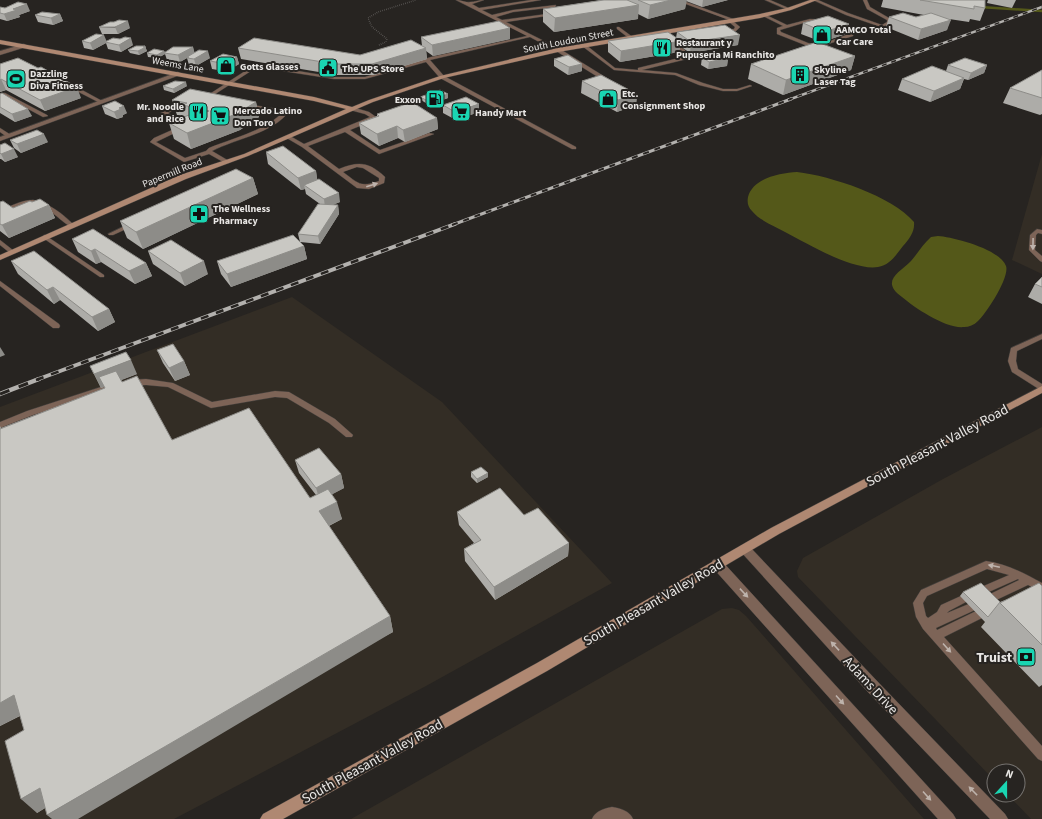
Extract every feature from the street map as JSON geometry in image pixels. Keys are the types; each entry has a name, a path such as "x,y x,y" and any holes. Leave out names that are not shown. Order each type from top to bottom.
{"main road":[{"name":"South Loudoun Street","path":"352,109 442,77 558,50 764,15 789,9 815,0"},
{"name":"Weems Lane","path":"0,42 314,99 352,109"},
{"name":"Papermill Road","path":"0,258 71,225 183,177 226,162 352,109"},
{"name":"South Pleasant Valley Road","path":"268,819 542,667 774,531 1042,389"}],"street":[{"path":"0,54 24,46"},
{"path":"0,139 178,74"},
{"name":"Adams Drive","path":"745,548 872,686 1000,819"},
{"path":"717,564 948,819"}],"lane":[{"path":"458,0 479,9 558,50 613,84"},
{"path":"468,4 482,0"},
{"path":"479,9 539,0"},
{"path":"677,0 732,21 738,27 735,30 714,34"},
{"path":"767,0 789,9"},
{"path":"815,0 882,26 889,23 890,21 888,19 868,8 865,0"},
{"path":"493,16 513,11 555,6"},
{"path":"502,21 559,13"},
{"path":"764,15 787,26 810,20 821,20 850,30 852,34 824,45 813,45 777,31 780,28 787,26"},
{"path":"618,28 632,38"},
{"path":"633,71 685,58 683,52 660,33"},
{"path":"213,98 204,97 229,84 256,65 334,78 365,78 427,60 531,36"},
{"path":"670,41 677,40"},
{"path":"584,46 611,68 676,74 701,84 723,90 737,90 750,86"},
{"path":"427,60 442,77 574,148"},
{"path":"609,71 616,69"},
{"path":"596,74 602,72"},
{"path":"64,82 102,102"},
{"path":"0,95 5,94 45,116"},
{"path":"187,101 164,113 184,125 184,127 156,139 153,142 184,160 209,152 211,149 269,124 281,118 283,115 282,111 240,103"},
{"path":"352,109 367,113 372,117"},
{"path":"304,146 379,115"},
{"path":"345,129 380,152 431,134"},
{"path":"0,130 9,136"},
{"path":"288,137 304,146 338,172 360,187 369,187 382,182 382,177 361,164 356,164 338,172"},
{"path":"209,152 226,162"},
{"path":"0,213 29,202 34,202 43,205 71,225"},
{"path":"111,234 139,222"},
{"path":"1042,232 1037,231 1033,235 1032,250 1042,260"},
{"path":"45,237 102,276"},
{"path":"0,242 12,252"},
{"path":"0,283 56,326"},
{"path":"1042,336 1014,350 1012,361 1015,370 1042,389"},
{"path":"0,426 89,393 126,383 146,382 170,385 211,405 276,394 289,395 332,421 348,435"},
{"path":"1040,587 1018,574 998,566 986,565 924,593 918,604 921,617 926,625 1042,754"},
{"path":"982,591 1018,574"},
{"path":"989,599 1029,580"},
{"path":"997,606 1040,587"},
{"path":"926,625 938,618 946,608 963,599"},
{"path":"926,625 975,611 936,636"},
{"path":"598,819 607,813 614,813 627,819"}],"path":[{"path":"379,45 386,42 387,38 368,22 368,18 378,12 416,0"}],"shaded area":[{"path":"1042,154 1042,274 1012,260"},
{"path":"797,172 811,174 843,183 876,196 891,204 914,222 914,229 911,235 889,262 878,267 868,267 856,265 831,256 755,215 748,205 748,197 755,185 775,175"},
{"path":"938,236 965,241 986,249 995,254 1006,266 1006,271 1001,286 991,303 982,317 975,324 970,326 957,327 931,317 908,302 892,286 892,282 897,273 911,261 931,237"},
{"path":"292,297 442,402 612,583 426,686 174,819 0,819 0,407"},
{"path":"1042,427 1042,819 1031,819 1016,803 1026,803 1026,763 986,763 986,772 798,577 797,571 803,558 943,479"},
{"path":"732,608 739,610 746,616 924,819 351,819 722,609"}],"building":[{"path":"604,0 627,0 639,5 555,18 543,9"},
{"path":"638,0 671,0 650,5"},
{"path":"920,0 985,0 985,8 974,6 974,9"},
{"path":"18,2 27,4 13,9 17,10 4,14 0,13 0,7 5,8"},
{"path":"42,12 60,14 51,18 35,15"},
{"path":"903,13 916,17 931,13 951,20 921,29 889,17"},
{"path":"828,16 849,24 824,32 803,23"},
{"path":"119,20 128,21 115,27 99,27 110,22"},
{"path":"499,21 510,28 432,45 421,37"},
{"path":"725,25 740,35 691,42 677,32"},
{"path":"668,32 681,41 621,51 608,41"},
{"path":"96,34 104,35 90,43 82,41"},
{"path":"125,37 131,38 119,45 105,42 113,38 120,39"},
{"path":"254,38 360,55 411,40 426,48 372,64 335,64 238,48"},
{"path":"817,42 855,56 786,80 751,64"},
{"path":"136,46 146,47 138,51 128,50"},
{"path":"173,47 193,47 178,55 164,53"},
{"path":"154,49 164,51 157,55 147,53"},
{"path":"199,50 208,51 194,59 187,58 189,57 187,57"},
{"path":"223,54 237,57 227,64 210,61"},
{"path":"721,54 728,58 709,62 702,57"},
{"path":"568,55 582,64 569,67 554,59"},
{"path":"18,58 38,68 41,67 77,87 40,100 1,79 0,80 0,64"},
{"path":"965,58 987,65 971,73 948,65"},
{"path":"932,66 964,78 934,91 902,79"},
{"path":"1042,70 1042,98 1010,88"},
{"path":"601,75 637,94 618,100 582,81"},
{"path":"175,81 186,82 173,89 163,86"},
{"path":"190,89 256,102 236,114 187,133 169,123 199,111 203,113 209,111 183,105 187,103 172,100"},
{"path":"440,90 448,94 428,101 420,97"},
{"path":"2,93 28,109 12,114 0,107 0,94"},
{"path":"466,97 479,104 455,112 443,105"},
{"path":"115,101 124,106 114,112 102,106"},
{"path":"412,102 437,118 403,130 397,126 377,134 359,123 379,116 377,114"},
{"path":"37,130 44,134 17,144 10,140"},
{"path":"5,143 14,149 1,154 0,145"},
{"path":"283,146 316,171 298,178 266,152"},
{"path":"236,169 253,178 136,232 120,221"},
{"path":"319,179 339,193 324,199 304,185"},
{"path":"40,199 49,205 2,225 0,224 0,202 3,201 13,208 30,201 32,202"},
{"path":"318,204 338,205 318,236 298,234"},
{"path":"93,229 146,263 129,271 95,249 91,251 72,239"},
{"path":"293,235 304,246 227,274 217,261"},
{"path":"171,240 204,261 180,273 148,251"},
{"path":"34,251 109,309 92,317 53,287 47,290 11,261"},
{"path":"1042,277 1042,287 1035,284"},
{"path":"173,344 184,361 169,368 157,350"},
{"path":"126,352 131,360 94,374 90,366"},
{"path":"116,371 122,382 137,376 172,440 249,408 310,498 328,489 337,502 319,511 390,616 47,815 40,788 21,799 5,741 24,730 14,695 0,703 0,429 105,388 99,377"},
{"path":"319,448 341,474 316,488 295,460"},
{"path":"481,467 488,473 477,479 471,472"},
{"path":"500,488 524,515 538,508 569,543 494,587 464,549 481,540 457,512"},
{"path":"981,583 1000,602 988,617 963,592"},
{"path":"1039,583 1042,586 1042,645 1000,603"}],"waterway":[{"path":"980,7 1042,11"}],"railway":[{"path":"788,100 1042,7"},
{"path":"452,225 791,99"},
{"path":"36,380 455,224"},
{"path":"0,394 39,379"}],"place":[{"name":"AAMCO Total Car Care","path":"822,35"},
{"name":"Restaurant y Pupuseria Mi Ranchito","path":"662,48"},
{"name":"Gotts Glasses","path":"226,66"},
{"name":"The UPS Store","path":"328,68"},
{"name":"Skyline Laser Tag","path":"800,75"},
{"name":"Dazzling Diva Fitness","path":"16,79"},
{"name":"Exxon","path":"435,99"},
{"name":"Etc. Consignment Shop","path":"608,99"},
{"name":"Mr. Noodle and Rice","path":"198,112"},
{"name":"Handy Mart","path":"461,112"},
{"name":"Mercado Latino Don Toro","path":"220,116"},
{"name":"The Wellness Pharmacy","path":"199,214"},
{"name":"Truist","path":"1026,657"}]}
